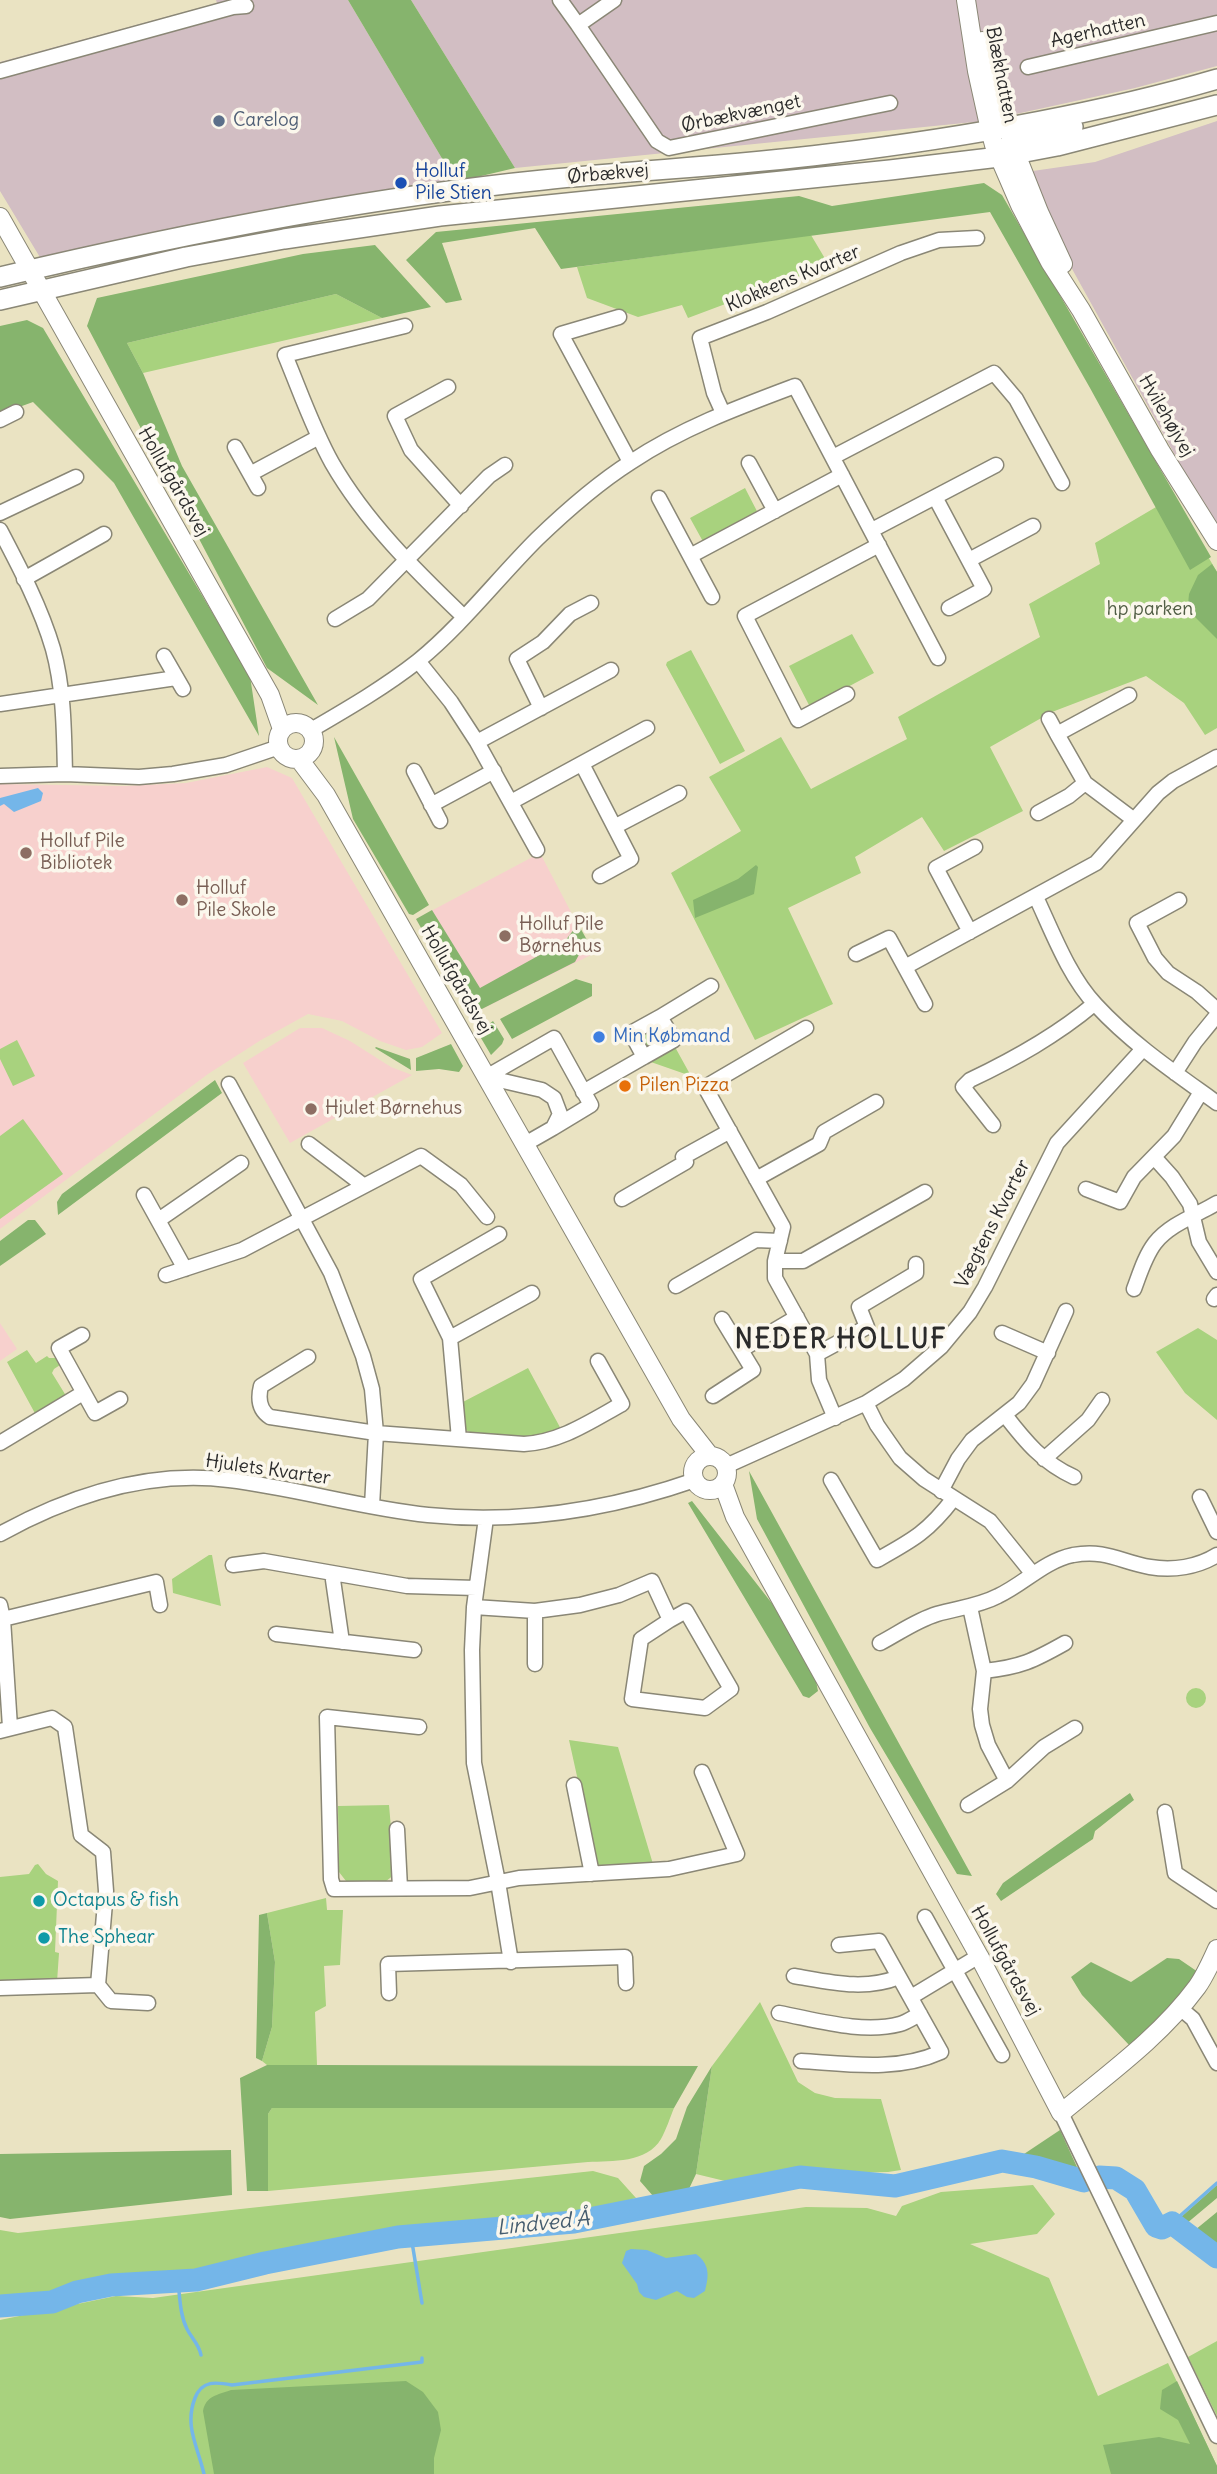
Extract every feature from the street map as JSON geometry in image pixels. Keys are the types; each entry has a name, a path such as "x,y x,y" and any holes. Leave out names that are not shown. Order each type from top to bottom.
{"main road":[{"path":"1003,142 1123,116 1143,100 1217,79"},
{"name":"Ørbækvej","path":"0,277 201,234 391,199 541,180 826,154 1003,142 1056,146 1217,106"},
{"name":"Ørbækvej","path":"0,300 235,248 440,216 871,172 1003,142"}],"street":[{"name":"Ørbækvænget","path":"560,0 657,141 669,148 890,103"},
{"path":"578,25 614,0"},
{"name":"Blækhatten","path":"968,0 977,71 1003,142"},
{"path":"0,71 233,7 246,6"},
{"name":"Agerhatten","path":"1028,66 1217,23"},
{"name":"Hvilehøjvej","path":"1003,142 1020,205 1050,262 1081,310 1160,450 1217,541"},
{"name":"Hollufgårdsvej","path":"0,217 270,695 285,733"},
{"name":"Klokkens Kvarter","path":"723,413 714,393 700,338 767,312 901,253 939,240 977,237"},
{"path":"619,317 561,334 630,462"},
{"path":"405,326 285,355 319,437 357,500 406,562 464,617"},
{"path":"833,457 994,373 1016,399 1062,484"},
{"path":"311,730 418,661 538,539 630,462 723,413 795,386 938,658"},
{"path":"448,387 395,416 411,450 461,506"},
{"path":"0,420 16,412"},
{"path":"250,474 319,437"},
{"path":"235,447 258,488"},
{"path":"749,463 775,511"},
{"path":"335,619 368,599 489,476 505,465"},
{"path":"872,530 996,465"},
{"path":"690,556 842,475"},
{"path":"0,513 76,477"},
{"path":"935,497 984,589 949,608"},
{"path":"659,498 712,597"},
{"path":"969,560 1033,526"},
{"path":"0,530 5,553 24,579 53,651 61,696 65,774"},
{"path":"24,579 104,534"},
{"path":"847,694 798,720 746,616 879,545"},
{"path":"541,708 517,659 543,642 570,614 591,603"},
{"path":"0,704 179,684 163,656"},
{"path":"418,661 451,702 477,742 537,850"},
{"path":"477,742 611,670"},
{"path":"1057,734 1129,695"},
{"path":"1049,719 1085,783 1133,819"},
{"path":"0,776 65,774 139,777 226,765 285,733 303,724 311,730 314,741 305,755 287,756 285,733"},
{"path":"511,802 647,728"},
{"name":"Hollufgårdsvej","path":"305,755 681,1419 700,1467"},
{"path":"905,967 1096,863 1158,793 1173,781 1217,757"},
{"path":"582,764 631,859 600,876"},
{"path":"414,771 440,821"},
{"path":"431,805 494,771"},
{"path":"1038,813 1069,796 1085,783"},
{"path":"616,827 679,793"},
{"path":"970,932 933,862 975,847"},
{"path":"1036,897 1069,965 1094,1004 1142,1050 1217,1103"},
{"path":"1175,1073 1217,1013 1197,992 1168,972 1155,958 1137,923 1179,900"},
{"path":"856,954 889,938 925,1004"},
{"path":"644,1057 631,1033 711,986"},
{"path":"993,1125 963,1087 970,1080 1033,1048 1068,1026 1094,1004"},
{"path":"583,1092 674,1040 660,1017"},
{"path":"806,1028 705,1087 783,1227 775,1261 775,1278 817,1354 819,1380 835,1418"},
{"path":"486,1077 554,1038 591,1105 526,1144"},
{"name":"Vægtens Kvarter","path":"720,1480 866,1403 904,1379 941,1348 985,1287 1057,1143 1142,1050"},
{"path":"486,1077 542,1090 554,1098 560,1114 553,1128"},
{"path":"229,1084 331,1273 349,1315 372,1389 376,1433 372,1506"},
{"path":"1086,1189 1121,1202 1134,1177 1174,1136 1201,1091"},
{"path":"756,1179 819,1144 824,1132 876,1102"},
{"path":"622,1199 686,1162 683,1157 730,1131"},
{"path":"309,1144 363,1185"},
{"path":"166,1275 242,1250 421,1156 461,1185 486,1217"},
{"path":"1154,1157 1172,1177 1190,1204 1199,1242 1217,1272"},
{"path":"160,1219 242,1163"},
{"path":"775,1261 803,1261 925,1192"},
{"path":"144,1195 186,1269"},
{"path":"1134,1289 1154,1244 1166,1232 1217,1203"},
{"path":"459,1439 450,1338 421,1279 499,1234"},
{"path":"676,1286 756,1240 780,1241"},
{"path":"817,1354 867,1327 859,1307 916,1273 916,1264"},
{"path":"450,1338 532,1293"},
{"path":"831,1480 877,1560 920,1535 937,1520 948,1495 958,1459 972,1440 1019,1403 1033,1384 1066,1311"},
{"path":"741,1350 797,1317"},
{"path":"713,1396 753,1370 722,1318"},
{"path":"1002,1332 1048,1353"},
{"path":"82,1335 59,1348 83,1393 95,1413 120,1399"},
{"path":"308,1357 261,1386 261,1406 264,1413 270,1417 376,1433 542,1443 560,1438 622,1404 598,1361"},
{"path":"0,1443 83,1393"},
{"path":"1044,1459 1088,1420 1102,1400"},
{"path":"866,1403 877,1425 900,1458 948,1495 990,1521 1032,1573"},
{"path":"1004,1415 1028,1446 1074,1477"},
{"path":"719,1459 720,1480 702,1488 700,1467 719,1459"},
{"name":"Hjulets Kvarter","path":"0,1534 30,1517 72,1500 125,1486 157,1481 229,1480 428,1515 486,1518 545,1516 599,1507 656,1493 700,1467"},
{"name":"Hollufgårdsvej","path":"720,1480 735,1517 979,1956 1061,2113 1217,2436"},
{"path":"1200,1497 1217,1532"},
{"path":"486,1518 474,1607 474,1763 511,1962"},
{"path":"880,1643 936,1614 970,1607 1000,1596 1032,1573 1072,1555 1111,1554 1151,1567 1174,1568 1203,1563 1217,1555"},
{"path":"233,1565 264,1561 407,1586 476,1588"},
{"path":"332,1573 342,1642"},
{"path":"474,1607 535,1611 580,1605 619,1595 652,1581 670,1619"},
{"path":"4,1619 156,1582 160,1605"},
{"path":"0,1605 4,1619 5,1729 52,1718 65,1727 80,1835 103,1852 106,1891 98,1985 111,2001 148,2003"},
{"path":"970,1607 984,1671 980,1709 982,1725 988,1745 1007,1781"},
{"path":"535,1611 536,1664"},
{"path":"686,1611 731,1689 705,1708 632,1699 641,1639 670,1619 686,1611"},
{"path":"276,1634 414,1650"},
{"path":"984,1671 1016,1668 1065,1643"},
{"path":"419,1727 327,1717 331,1879 334,1889 471,1888 519,1878 669,1869 737,1854 702,1772"},
{"path":"968,1805 1007,1781 1044,1747 1075,1728"},
{"path":"574,1786 592,1874"},
{"path":"1165,1812 1175,1873 1217,1901"},
{"path":"397,1829 400,1888"},
{"path":"925,1917 1002,2055"},
{"path":"801,2061 894,2066 922,2060 941,2052 879,1941 839,1945"},
{"path":"1061,2113 1145,2044 1180,2008 1199,1985 1217,1949"},
{"path":"911,1997 979,1956"},
{"path":"389,1993 388,1964 625,1957 625,1983"},
{"path":"794,1976 867,1985 882,1984 899,1977"},
{"path":"0,1988 98,1985"},
{"path":"1180,2008 1193,2019 1217,2063"},
{"path":"779,2013 836,2025 876,2026 900,2024 920,2014"}],"shaded area":[{"path":"216,0 348,0 456,182 318,200 41,259 0,191 0,62 217,3"},
{"path":"411,0 1217,0 1217,66 1135,88 984,121 515,168"},
{"path":"1217,121 1217,531 1019,173 1095,162"},
{"name":"Holluf Pile Skole","path":"267,767 292,778 442,1033 422,1047 406,1050 380,1041 342,1021 308,1014 208,1074 0,1229 0,784 124,786 186,783"},
{"name":"Holluf Pile Børnehus","path":"540,853 593,954 470,1015 416,919"},
{"name":"Hjulet Børnehus","path":"300,1028 322,1028 350,1041 391,1067 412,1075 290,1143 243,1063"},
{"path":"0,1323 17,1349 0,1361"}],"green space":[{"path":"348,0 411,0 515,168 456,182"},
{"path":"984,183 1002,195 1211,557 1190,570 990,212 561,269 535,228 442,243 462,300 446,303 406,260 436,232 799,196 832,206"},
{"path":"811,235 827,262 808,273 688,318 682,305 638,317 587,298 577,267"},
{"path":"375,245 431,307 382,318 336,294 127,343 143,373 182,466 318,705 267,668 87,326 97,298 303,254"},
{"path":"336,294 382,318 143,373 127,343"},
{"path":"27,320 43,328 250,676 259,736 114,483 33,402 0,414 0,326"},
{"path":"745,488 760,517 706,547 690,518"},
{"name":"hp parken","path":"1173,497 1217,572 1217,728 1205,735 1184,703 1146,676 1052,712 990,747 1023,811 944,851 922,817 855,857 861,873 788,908 833,1004 755,1040 671,873 741,831 709,777 781,737 811,789 907,739 898,717 1040,637 1029,604 1100,564 1095,543"},
{"path":"1212,564 1217,572 1217,639 1190,612 1188,605 1189,594 1198,575"},
{"path":"852,634 874,673 810,707 789,666"},
{"path":"691,650 745,751 720,764 666,665"},
{"path":"334,737 429,905 413,915 409,914 353,819"},
{"path":"756,865 758,867 754,894 695,918 693,900 738,879"},
{"path":"432,910 480,988 565,941 578,924 587,940 575,962 470,1015 416,919"},
{"path":"576,979 592,984 592,996 512,1039 500,1019"},
{"path":"493,1021 504,1039 491,1055 478,1033"},
{"path":"650,1029 656,1032 659,1038 656,1044 650,1047 644,1044 641,1038 644,1032"},
{"path":"17,1040 35,1076 13,1086 0,1059 0,1049"},
{"path":"451,1044 463,1066 459,1072 439,1069 416,1071 416,1058"},
{"path":"675,1047 691,1076 648,1061"},
{"path":"375,1048 410,1059 411,1070"},
{"path":"215,1080 222,1093 58,1215 57,1202 62,1194"},
{"path":"23,1119 63,1174 0,1219 0,1136"},
{"path":"28,1220 35,1220 46,1234 0,1266 0,1241"},
{"path":"1198,1328 1217,1340 1217,1420 1185,1393 1156,1352"},
{"path":"27,1350 36,1363 47,1356 58,1358 63,1363 52,1373 68,1399 37,1417 7,1362"},
{"path":"528,1368 562,1431 538,1436 499,1438 463,1429 461,1403"},
{"path":"749,1471 972,1876 957,1874 870,1728 757,1519"},
{"path":"692,1501 774,1606 816,1681 818,1691 809,1698 803,1696 688,1503"},
{"path":"212,1555 221,1606 173,1593 172,1579"},
{"path":"1196,1688 1203,1691 1206,1698 1203,1705 1196,1708 1189,1705 1186,1698 1189,1691"},
{"path":"569,1740 618,1747 653,1864 603,1869 596,1862"},
{"path":"1130,1793 1134,1800 1095,1831 1093,1839 1001,1901 996,1894 1003,1883"},
{"path":"389,1805 395,1874 385,1882 346,1881 339,1872 338,1806"},
{"path":"38,1864 46,1874 58,1881 55,1952 59,1953 57,1982 0,1985 0,1877 29,1874"},
{"path":"326,1898 327,1910 343,1910 340,1965 324,1966 326,2006 315,2012 317,2065 267,2065 262,2061 272,2027 275,1962 267,1913"},
{"path":"267,1913 275,1962 272,2027 262,2061 256,2058 259,1915"},
{"path":"1167,1958 1179,1959 1198,1972 1174,2007 1130,2046 1082,1995 1071,1977 1091,1962 1131,1982"},
{"path":"760,2002 798,2082 815,2093 835,2098 881,2099 901,2170 780,2175 729,2182 696,2174 712,2066"},
{"path":"267,2065 698,2066 674,2108 272,2108 268,2114 268,2191 247,2191 240,2078"},
{"path":"712,2066 696,2174 688,2191 653,2196 640,2181 644,2166 676,2139 687,2107"},
{"path":"272,2108 674,2108 661,2139 655,2147 638,2157 268,2191 268,2114"},
{"path":"1060,2130 1082,2178 1021,2156"},
{"path":"231,2150 232,2195 10,2219 0,2217 0,2154"},
{"path":"593,2171 618,2178 636,2198 554,2220 381,2234 187,2278 130,2278 84,2283 52,2298 0,2301 0,2230 18,2233"},
{"path":"1033,2185 1055,2214 1037,2234 970,2244 1049,2278 1098,2396 1168,2363 1217,2466 1217,2474 0,2474 0,2320 116,2296 153,2298 806,2207 867,2208 896,2216 902,2206 941,2192"},
{"path":"1217,2185 1217,2198 1186,2224 1181,2217"},
{"path":"1217,2212 1217,2250 1195,2230"},
{"path":"1217,2341 1217,2416 1188,2357"},
{"path":"406,2381 423,2392 438,2412 441,2430 434,2458 434,2474 214,2474 203,2411 213,2397 231,2390"},
{"path":"1177,2381 1217,2466 1217,2474 1111,2474 1103,2445 1159,2437 1190,2444 1178,2420 1160,2409 1162,2390"}],"water":[{"path":"38,788 43,793 41,801 14,812 4,804 0,806 0,798"},
{"path":"647,2250 666,2258 696,2254 704,2262 707,2271 705,2291 694,2298 677,2291 656,2300 644,2297 622,2263 626,2251"}],"waterway":[{"name":"Lindved Å","path":"0,2306 52,2302 77,2292 111,2285 196,2280 265,2263 398,2237 574,2222 800,2177 895,2186 1002,2161 1036,2167 1084,2181"},
{"name":"Lindved Å","path":"1099,2177 1116,2178 1135,2190 1156,2226 1162,2228 1172,2223 1217,2257"},
{"path":"1172,2223 1217,2183"},
{"path":"411,2236 422,2303"},
{"path":"178,2282 185,2324 201,2355"},
{"path":"204,2474 193,2436 191,2418 195,2398 206,2385 232,2385 422,2362 422,2358"}],"place":[{"name":"Carelog","path":"219,121"},
{"name":"Holluf Pile Stien","path":"401,183"},
{"name":"Holluf Pile Bibliotek","path":"26,853"},
{"name":"Holluf Pile Skole","path":"182,900"},
{"name":"Holluf Pile Børnehus","path":"505,936"},
{"name":"Min Købmand","path":"599,1037"},
{"name":"Pilen Pizza","path":"625,1086"},
{"name":"Hjulet Børnehus","path":"311,1109"},
{"name":"Octapus & fish","path":"39,1901"},
{"name":"The Sphear","path":"44,1938"}],"district":[{"name":"NEDER HOLLUF","path":"841,1341"}]}
